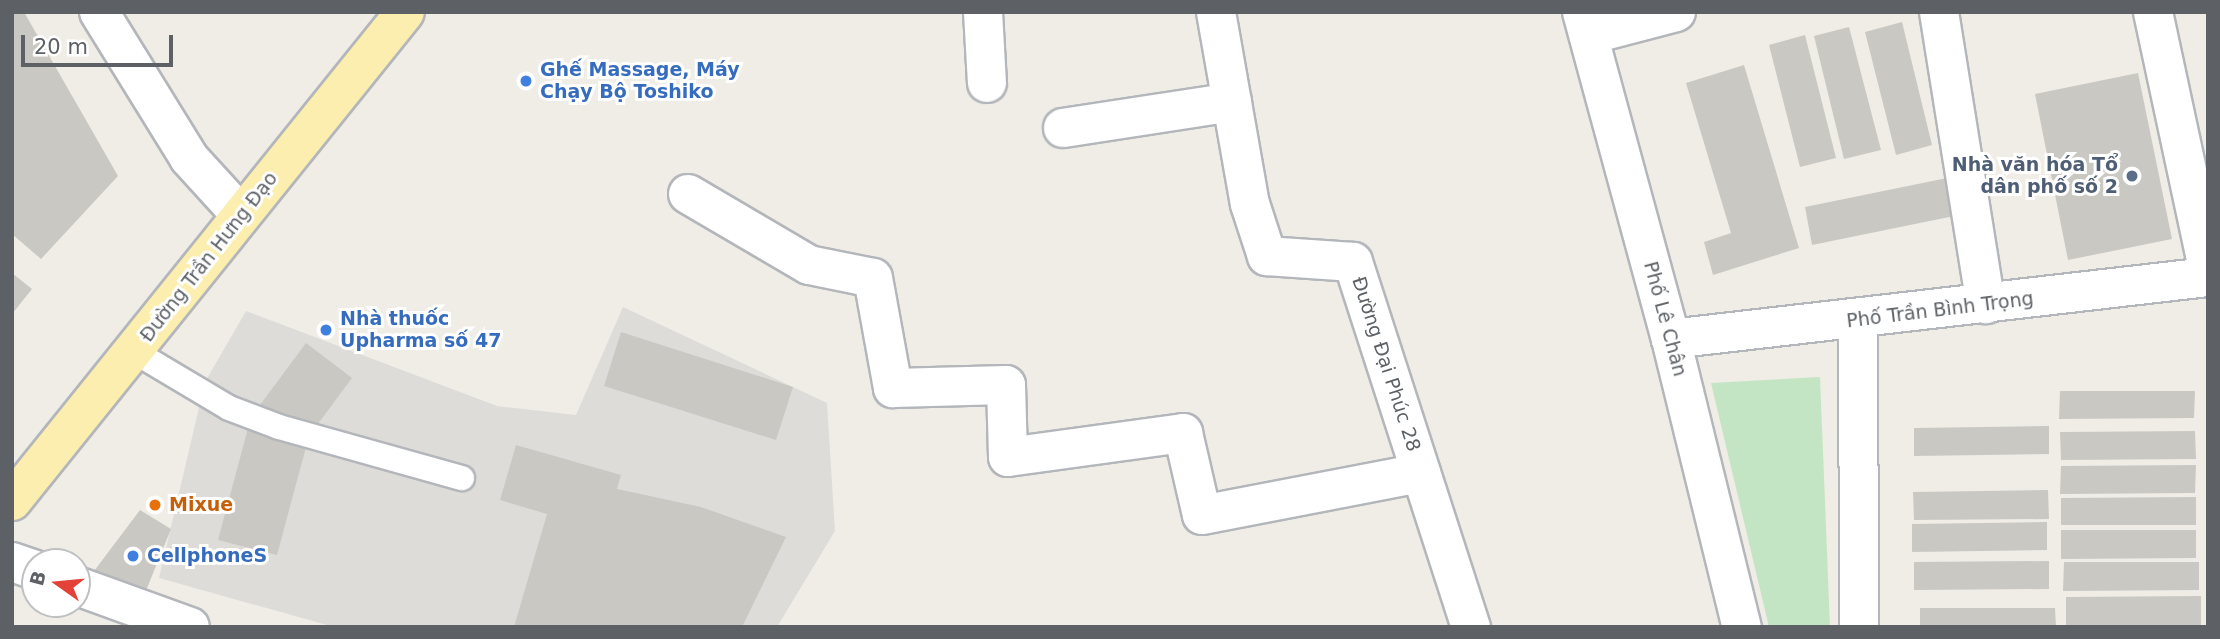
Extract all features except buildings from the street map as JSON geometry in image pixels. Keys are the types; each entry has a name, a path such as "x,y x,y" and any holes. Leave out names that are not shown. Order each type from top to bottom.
{"main road":[{"name":"Đường Trần Hưng Đạo","path":"12,501 135,352 241,215 405,12"}],"street":[{"path":"99,12 189,158 241,215"},
{"path":"983,12 987,83"},
{"name":"Đường Đại Phúc 28","path":"1216,12 1250,204 1267,256 1353,262 1471,627"},
{"path":"1586,24 1675,12"},
{"path":"1939,12 1986,304"},
{"path":"2153,12 2208,269"},
{"name":"Phố Lê Chân","path":"1586,24 1671,339 1742,627"},
{"path":"1063,128 1232,102"},
{"path":"688,194 809,265 873,278 893,388 1006,385 1008,457 1183,433 1202,515 1421,473"},
{"name":"Phố Trần Bình Trọng","path":"1671,339 1858,320 2208,277"},
{"path":"1858,320 1859,627"},
{"path":"91,591 190,627"}],"lane":[{"path":"135,352 229,408 279,427 462,478"}],"shaded area":[{"path":"623,307 827,403 835,531 777,627 334,627 159,578 205,382 246,311 497,406 576,415"}],"green space":[{"path":"1820,377 1830,627 1769,627 1711,383"}],"place":[{"name":"Ghế Massage, Máy Chạy Bộ Toshiko","path":"526,81"},
{"name":"Nhà văn hóa Tổ dân phố số 2","path":"2132,176"},
{"name":"Nhà thuốc Upharma số 47","path":"326,330"},
{"name":"Mixue","path":"155,505"},
{"name":"CellphoneS","path":"133,556"}]}
